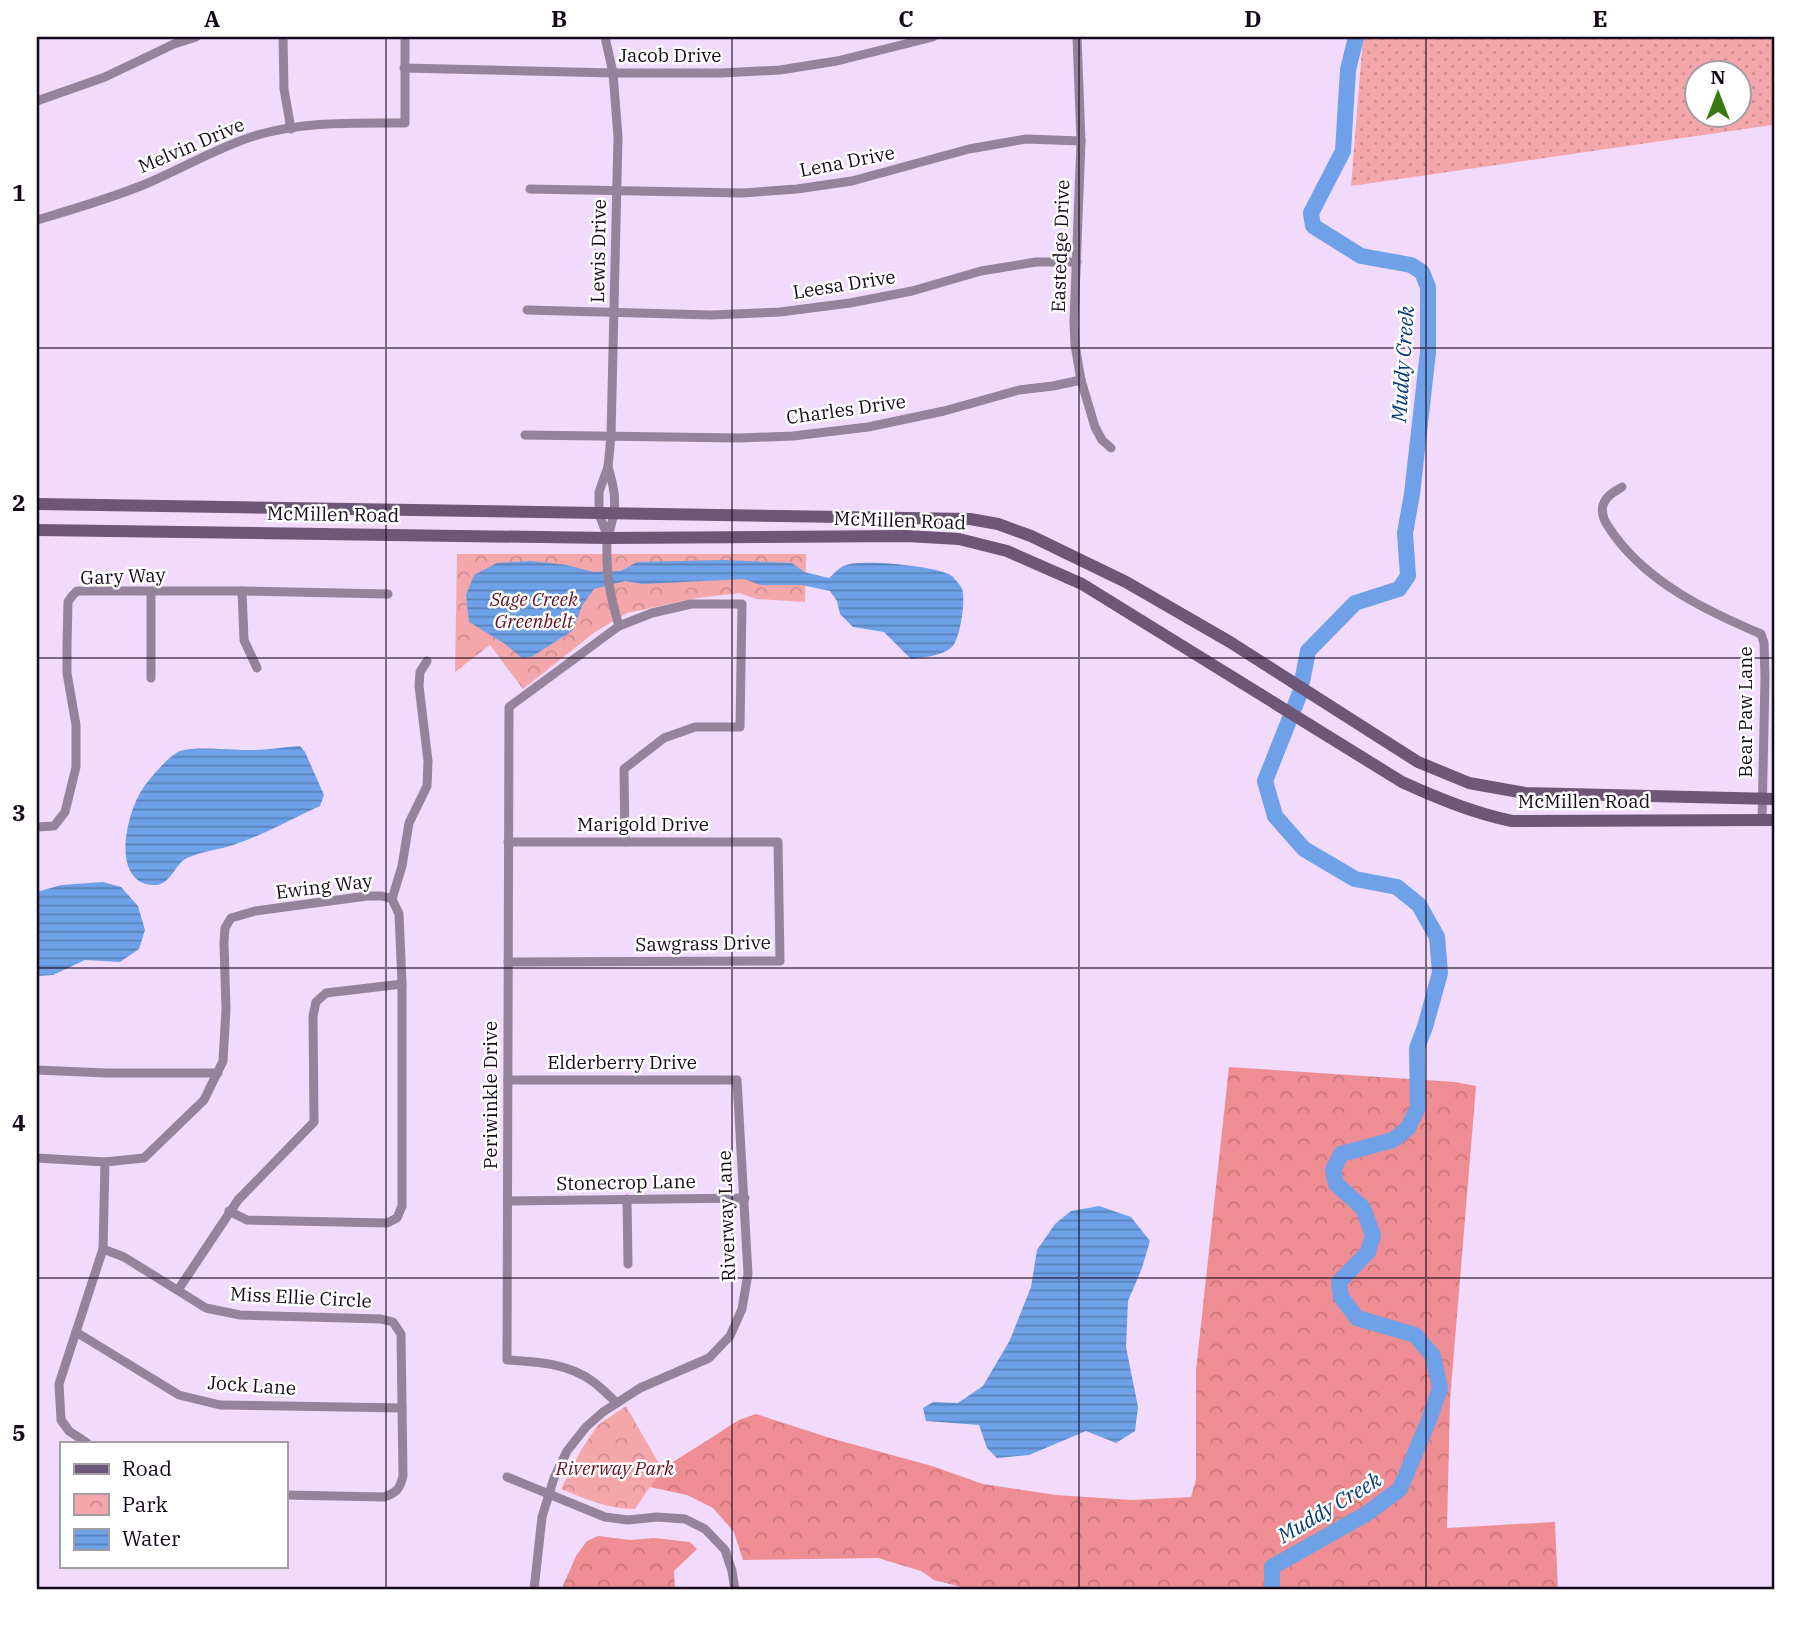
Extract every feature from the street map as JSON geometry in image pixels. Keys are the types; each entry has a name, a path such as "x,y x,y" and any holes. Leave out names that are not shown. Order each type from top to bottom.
{"main road":[{"name":"McMillen Road","path":"37,504 971,519 998,524 1056,547 1126,582 1230,642 1418,762 1469,783 1525,793 1769,799"},
{"name":"McMillen Road","path":"37,530 608,538 906,536 959,539 1007,551 1082,584 1402,782 1450,803 1512,821 1769,820"}],"street":[{"path":"37,101 105,76 174,44 196,37"},
{"path":"283,37 284,89 290,129"},
{"path":"404,68 405,37"},
{"name":"Lewis Drive","path":"605,37 613,72 618,136 611,436 608,467 599,492 599,514 608,538"},
{"name":"Jacob Drive","path":"404,68 721,73 780,70 837,61 933,37"},
{"name":"Eastedge Drive","path":"1077,37 1081,141 1075,345 1081,380 1095,427 1102,440 1111,448"},
{"name":"Melvin Drive","path":"37,220 147,183 253,136 311,125 405,123 404,68"},
{"name":"Lena Drive","path":"530,189 743,193 797,189 852,181 969,149 1026,139 1081,141"},
{"name":"Leesa Drive","path":"527,310 711,315 780,312 900,294 981,271 1022,264 1076,262"},
{"name":"Charles Drive","path":"524,435 739,438 793,436 855,429 944,411 1019,390 1081,380"},
{"name":"Lewis Drive","path":"608,467 615,490 614,514 608,538 609,591 619,626"},
{"name":"Bear Paw Lane","path":"1622,487 1608,496 1602,513 1628,553 1681,595 1761,634 1764,643 1769,820"},
{"name":"Gary Way","path":"37,827 54,826 65,812 76,767 76,725 67,673 68,602 77,591 388,594"},
{"path":"242,591 244,640 257,668"},
{"path":"150,678 151,592"},
{"path":"619,626 652,613 691,604 742,604 740,727 695,727 664,738 624,769 625,842"},
{"name":"Periwinkle Drive","path":"617,1404 592,1380 570,1369 546,1362 507,1360 508,842 509,707 619,626"},
{"path":"392,899 402,866 409,823 427,786 428,761 419,686 420,672 427,661"},
{"name":"Marigold Drive","path":"508,842 778,842"},
{"name":"Sawgrass Drive","path":"508,962 780,961 778,842"},
{"name":"Ewing Way","path":"37,1158 105,1162 144,1158 204,1100 223,1061 225,928 231,918 255,911 367,896 392,899 399,914 402,984 402,1206 397,1218 387,1223 247,1220 229,1211"},
{"path":"178,1290 229,1211 314,1122 313,1016 316,1002 326,993 402,984"},
{"path":"37,1070 218,1073"},
{"name":"Elderberry Drive","path":"508,1080 737,1080"},
{"name":"Riverway Lane","path":"534,1590 542,1517 554,1478 567,1451 586,1427 640,1388 709,1358 730,1336 742,1309 748,1274 737,1080"},
{"path":"86,1442 69,1430 61,1420 59,1384 103,1249 105,1162"},
{"name":"Stonecrop Lane","path":"508,1200 745,1198"},
{"path":"626,1199 628,1264"},
{"name":"Miss Ellie Circle","path":"103,1249 124,1257 206,1308 240,1315 381,1319 393,1322 401,1334 403,1476 400,1488 384,1497 287,1495"},
{"name":"Jock Lane","path":"76,1332 179,1395 220,1405 402,1408"},
{"path":"507,1477 605,1517 628,1520 657,1517 685,1519 705,1529 725,1550 735,1590"}],"green space":[{"path":"1363,37 1774,37 1772,125 1752,128 1752,60 1682,60 1682,130 1737,130 1351,186"},
{"name":"Sage Creek Greenbelt","path":"457,554 806,554 805,602 756,599 739,593 697,598 627,613 595,632 523,689 490,645 455,672"},
{"path":"1229,1067 1455,1082 1476,1086 1450,1400 1447,1528 1555,1522 1558,1590 973,1590 934,1580 921,1571 878,1558 743,1560 734,1532 713,1508 687,1495 650,1487 662,1469 739,1420 756,1414 932,1466 983,1484 1056,1495 1132,1500 1191,1497 1196,1480 1196,1370"},
{"name":"Riverway Park","path":"626,1406 662,1469 635,1509 606,1505 561,1489 581,1450 598,1425"},
{"path":"598,1536 690,1542 697,1549 674,1571 675,1590 561,1590 576,1556 587,1541"}],"water":[{"path":"723,560 792,563 804,572 829,578 841,567 855,563 900,565 944,572 952,576 962,589 963,610 958,636 952,647 943,652 911,659 884,632 853,627 840,614 837,601 830,591 802,585 760,585 744,579 643,584 625,581 594,589 583,604 572,631 533,656 522,658 469,622 466,595 474,575 497,563 531,561 567,565 593,572 621,571 637,562"},
{"path":"300,746 324,795 320,806 244,841 187,858 168,879 158,885 139,881 131,872 126,859 127,829 136,800 158,769 178,752 193,749 258,750"},
{"path":"103,882 121,887 138,906 145,930 139,949 120,962 85,960 53,975 37,976 37,892 61,885"},
{"path":"1099,1206 1131,1217 1150,1241 1128,1301 1126,1347 1138,1407 1135,1431 1116,1443 1086,1431 1029,1455 997,1458 987,1448 979,1425 926,1421 923,1408 933,1402 958,1403 983,1386 1010,1340 1031,1287 1037,1250 1055,1224 1071,1211"}],"waterway":[{"name":"Muddy Creek","path":"1302,682 1308,651 1355,603 1399,589 1408,576 1405,533 1428,352 1428,287 1422,272 1411,265 1361,256 1313,226 1311,213 1343,151 1348,70 1356,37"},
{"name":"Muddy Creek","path":"1272,1590 1272,1567 1366,1514 1400,1489 1440,1388 1433,1356 1415,1335 1357,1318 1341,1297 1339,1282 1368,1252 1373,1235 1363,1208 1336,1184 1333,1170 1341,1154 1393,1140 1408,1128 1418,1107 1417,1048 1440,973 1437,937 1419,905 1397,887 1355,879 1304,849 1275,816 1265,781 1300,693"}]}
